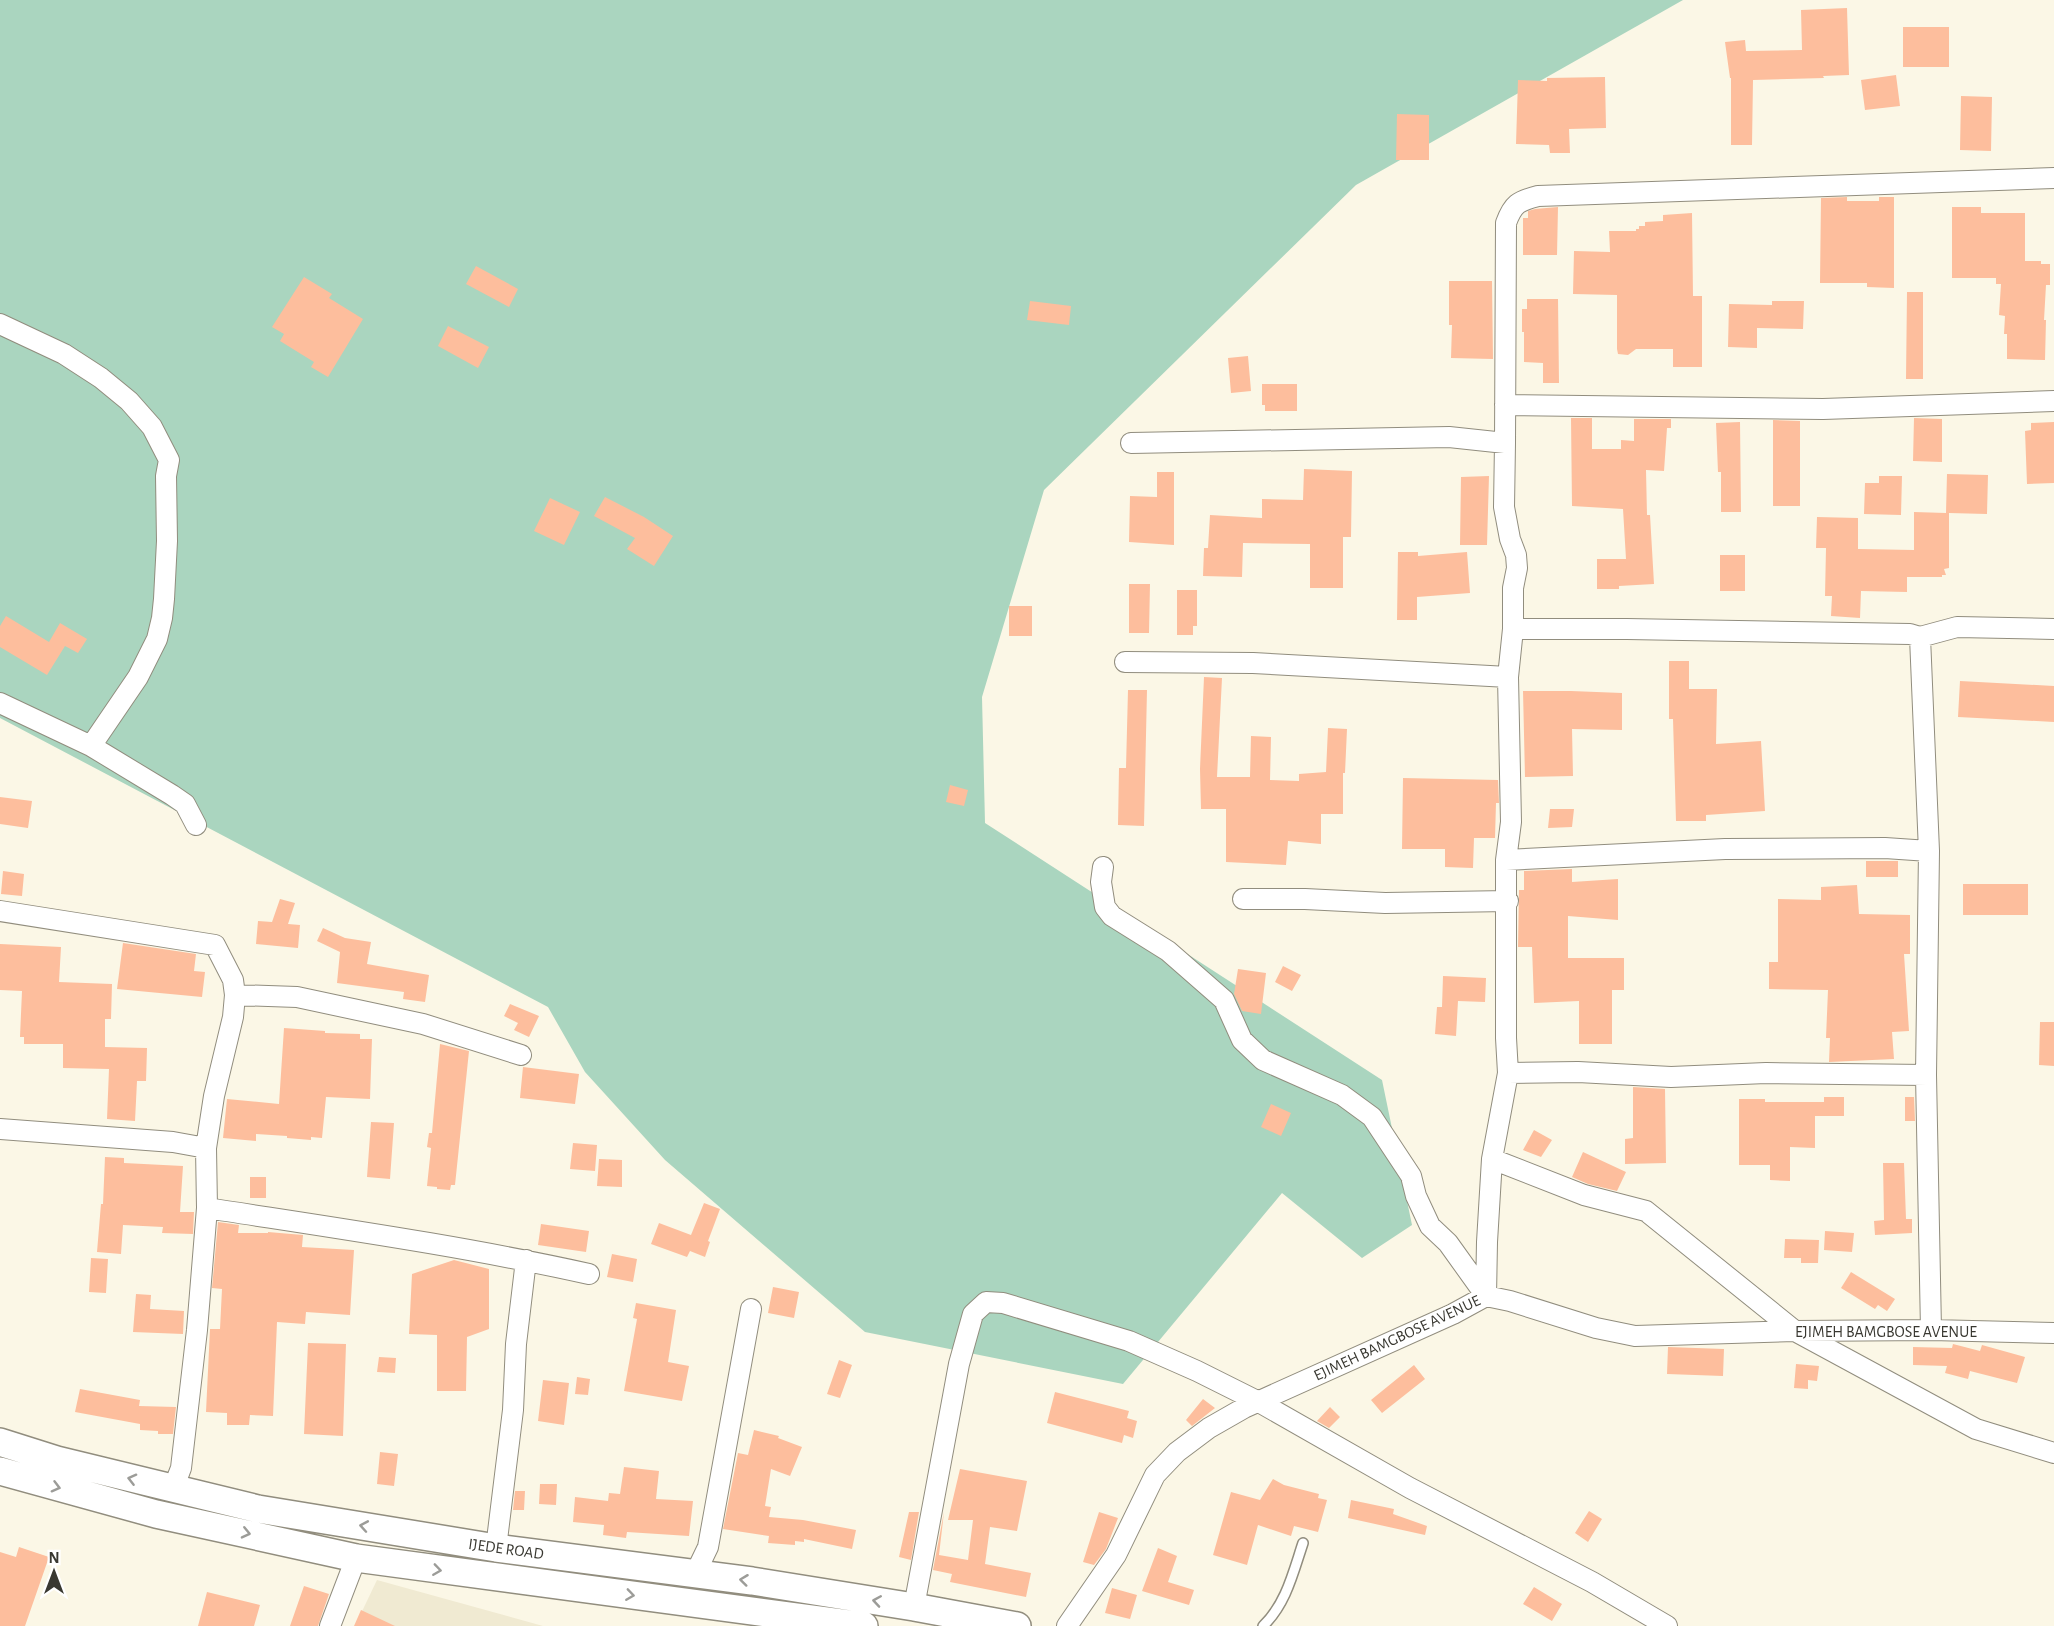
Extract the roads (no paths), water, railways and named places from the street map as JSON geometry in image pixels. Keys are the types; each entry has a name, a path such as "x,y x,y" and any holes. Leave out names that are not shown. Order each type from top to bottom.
{"main road":[{"name":"IJEDE ROAD","path":"0,1442 57,1460 258,1509 496,1548 802,1589 1017,1626"},
{"name":"IJEDE ROAD","path":"0,1471 156,1514 356,1558 802,1622 864,1626"},
{"path":"802,1589 802,1622"}],"street":[{"path":"1486,1296 1486,1242 1492,1158 1508,1073 1506,860 1511,822 1508,677 1513,629 1513,588 1517,568 1504,507 1504,443 1506,224 1512,208 1523,199 1538,196 2054,178"},
{"path":"3,328 23,333 64,354 101,378 129,401 152,427 169,460 166,476 167,541 164,599 157,639 138,677 91,746"},
{"path":"1505,405 1823,409 2054,401"},
{"path":"1131,443 1449,437 1504,443"},
{"path":"1513,629 1777,631 1910,634 1920,637 1957,627 2054,629"},
{"path":"1920,637 1929,851 1926,1076 1930,1330"},
{"path":"1125,662 1253,663 1508,677"},
{"path":"0,703 91,746 185,804 196,825"},
{"path":"1506,860 1725,849 1885,848 1929,851"},
{"path":"1103,867 1101,882 1106,907 1112,916 1168,951 1224,1000 1242,1040 1263,1060 1342,1095 1372,1117 1411,1176 1416,1196 1430,1226 1448,1243 1486,1296"},
{"path":"1243,899 1385,903 1508,901"},
{"path":"0,911 214,945 233,980 235,995 233,1017 214,1096 206,1148 207,1208 197,1330 181,1468 172,1489"},
{"path":"235,995 297,997 423,1024 521,1055"},
{"path":"1508,1073 1578,1072 1671,1077 1766,1073 1926,1076"},
{"path":"0,1129 173,1142 206,1148"},
{"path":"1492,1158 1584,1195 1646,1211 1795,1331 1976,1429 2054,1452"},
{"path":"207,1208 418,1241 526,1260 589,1274"},
{"path":"496,1548 513,1410 516,1344 526,1260"},
{"name":"EJIMEH BAMGBOSE AVENUE","path":"1067,1626 1116,1555 1155,1475 1177,1452 1209,1428 1259,1401 1453,1314 1486,1296 1510,1301 1596,1328 1635,1336 1930,1330 2054,1333"},
{"path":"914,1607 959,1364 973,1314 986,1302 1003,1303 1129,1341 1259,1401 1410,1488 1592,1582 1667,1626"},
{"path":"695,1574 708,1547 751,1309"},
{"path":"330,1626 356,1558"}],"lane":[{"path":"1263,1626 1281,1605 1303,1543"}]}
